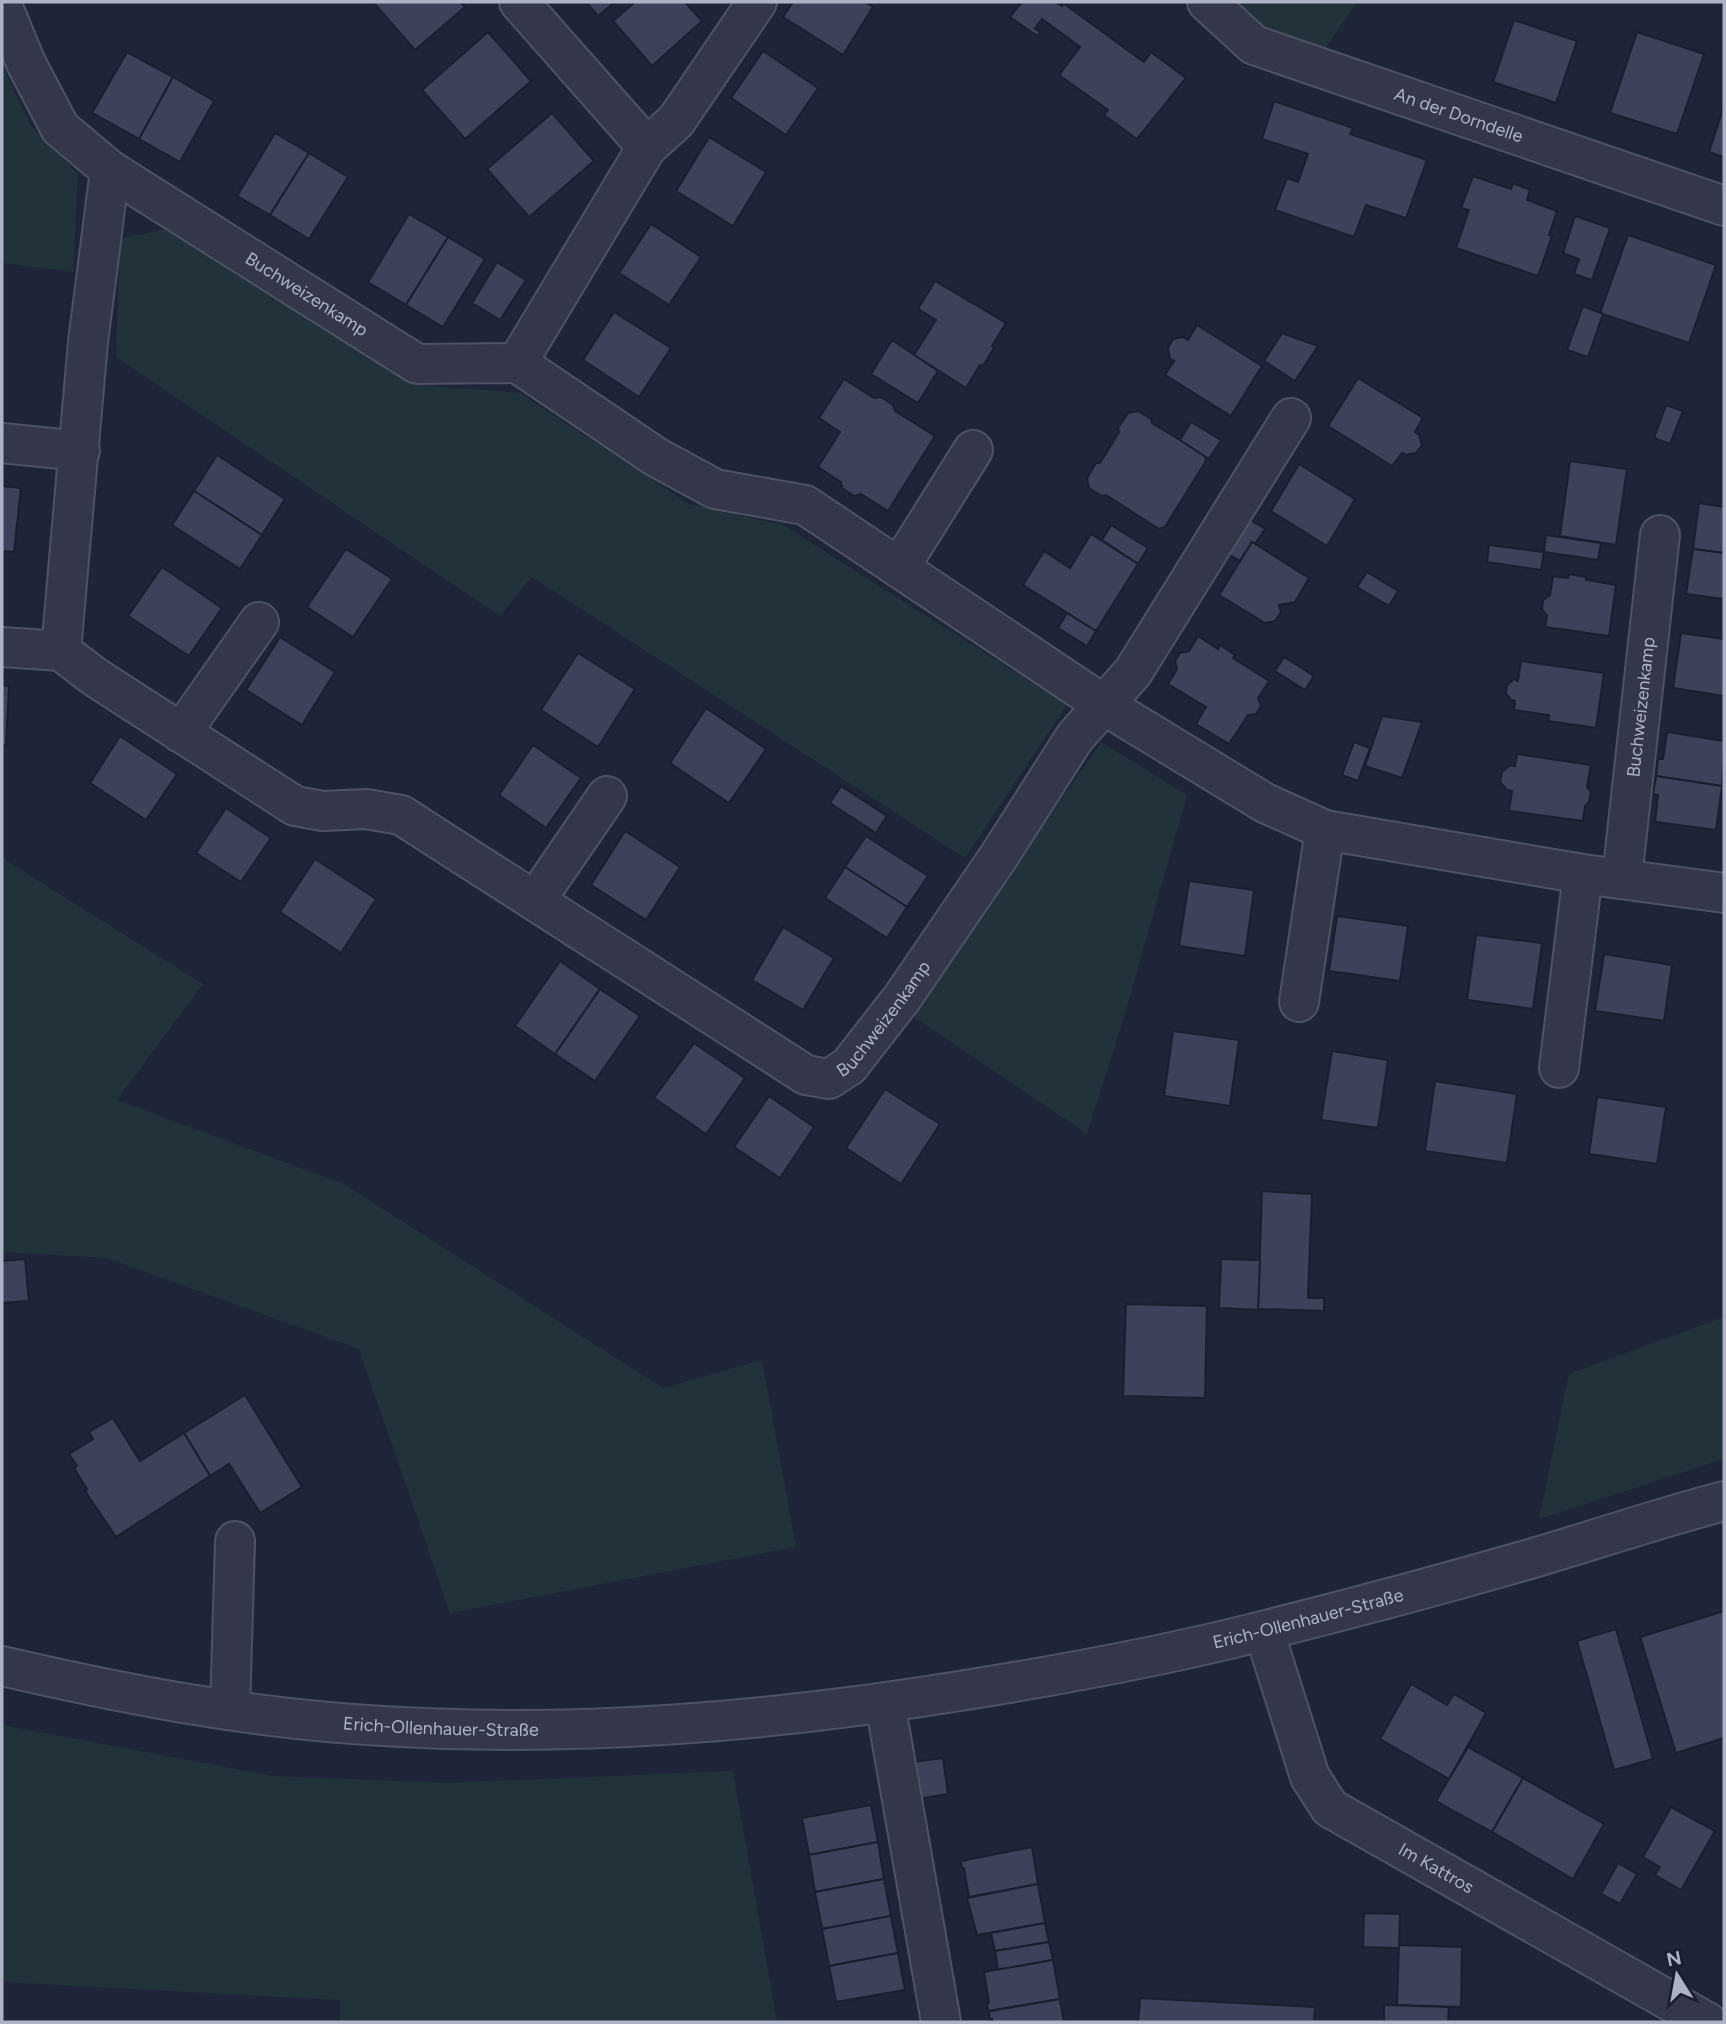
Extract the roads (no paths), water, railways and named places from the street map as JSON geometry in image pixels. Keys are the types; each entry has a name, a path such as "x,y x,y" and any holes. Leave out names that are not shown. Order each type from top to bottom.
{"street":[{"path":"519,2 647,148"},
{"path":"757,2 676,121 647,148 517,363 656,457 715,489 805,505 1104,705 1265,803 1325,830 1583,874 1724,893"},
{"name":"An der Dorndelle","path":"1207,2 1254,46 1724,206"},
{"name":"Buchweizenkamp","path":"2,5 26,63 60,128 110,170 416,364 517,363"},
{"path":"2,647 61,651 88,342 110,170"},
{"name":"Buchweizenkamp","path":"61,651 95,677 295,806 323,811 366,809 401,815 806,1075 829,1079 849,1066 902,998 999,856 1074,737 1133,672 1291,418"},
{"path":"2,443 80,451"},
{"path":"900,568 973,450"},
{"name":"Buchweizenkamp","path":"1622,878 1660,536"},
{"path":"181,733 259,622"},
{"path":"535,901 607,796"},
{"path":"1298,1002 1325,830"},
{"path":"1559,1068 1583,874"},
{"name":"Erich-Ollenhauer-Straße","path":"2,1666 111,1692 230,1710 366,1726 507,1731 617,1730 728,1722 885,1703 1069,1673 1264,1631 1527,1560 1724,1501"},
{"path":"230,1710 235,1541"},
{"name":"Im Kattros","path":"1264,1631 1310,1777 1330,1808 1707,2022"},
{"path":"885,1703 941,2022"}]}
